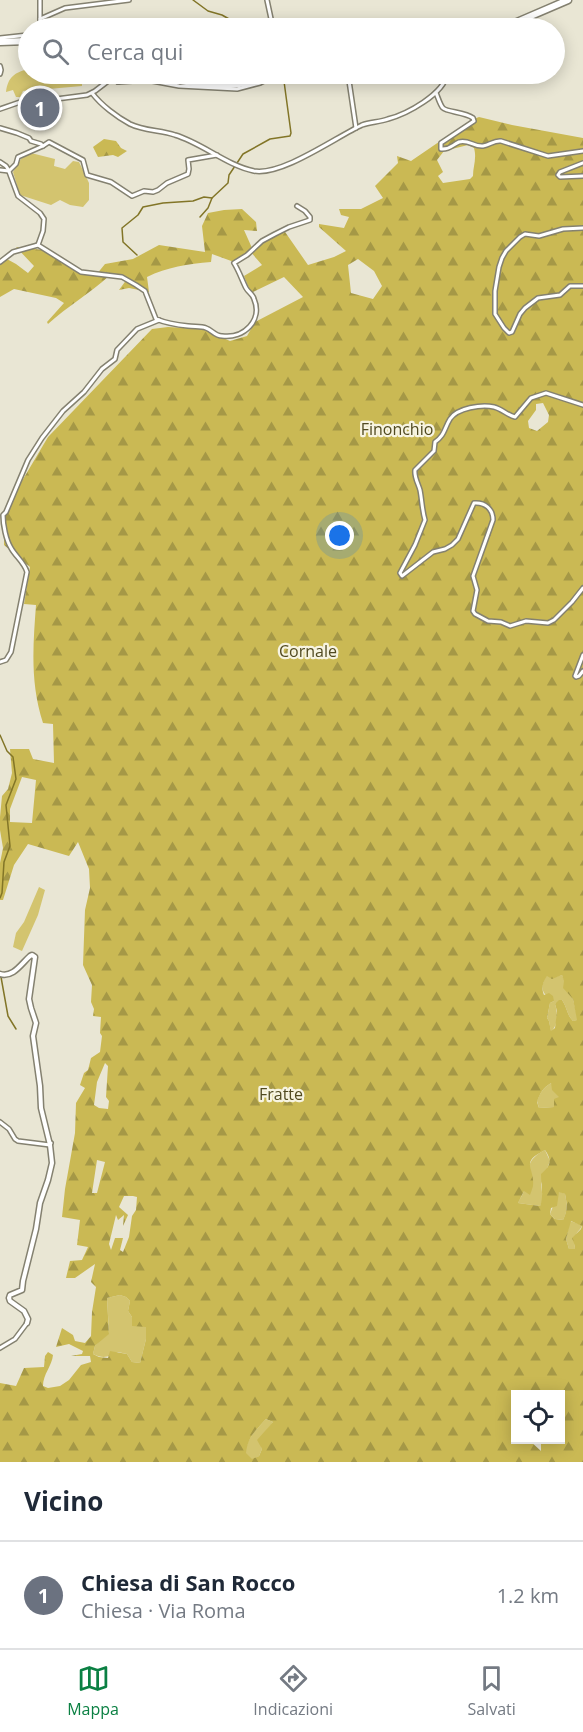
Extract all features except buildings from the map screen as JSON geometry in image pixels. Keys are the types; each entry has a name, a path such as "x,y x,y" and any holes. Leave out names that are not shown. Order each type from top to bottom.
{"main road":[{"path":"526,18 568,0"},
{"path":"0,40 18,41"},
{"path":"193,84 247,84"}],"street":[{"path":"40,0 40,18"},
{"path":"42,18 64,8 129,0"},
{"path":"267,0 271,18"},
{"path":"0,40 18,37"},
{"path":"10,41 18,44"},
{"path":"0,66 0,74"},
{"path":"0,109 26,100 41,101 92,93 104,84"},
{"path":"168,84 237,89 256,84"},
{"path":"350,84 357,128"},
{"path":"92,93 104,106 132,125 176,135 253,171 269,170 298,160 364,124 395,117 436,93 443,84"},
{"path":"436,93 442,107 470,115 474,121 441,143 441,149 446,150 458,142 465,141 483,146 495,140 548,156 583,151"},
{"path":"0,128 23,135 43,146"},
{"path":"9,171 18,158 49,142 83,160 87,175 111,182 132,196 144,191 153,192 188,174 188,160 218,155"},
{"path":"0,162 9,171 18,196 40,213 44,219 38,245"},
{"path":"583,163 560,172 558,175 560,177 583,176"},
{"path":"0,170 9,171"},
{"path":"0,262 13,252 38,245 81,272 122,277 136,285 145,291 154,316 159,320 189,327 205,327 222,336 239,335 246,331 253,322 256,301 246,288 234,263 262,241 288,227 310,220 305,211 297,206"},
{"path":"583,228 539,236 525,234 520,237 502,258 495,291 495,314 509,333 512,332 520,314 538,298 560,295 570,286 583,286"},
{"path":"0,663 6,660 11,652 27,572 25,565 9,544 3,515 28,460 57,417 84,392 102,369 115,359 117,350 132,333 137,328 159,320"},
{"path":"583,405 546,393 531,398 515,417 490,407 464,410 455,414 450,419 441,439 435,442 434,450 415,470 425,520 400,573 402,576 433,552 452,545 458,539 474,503 481,503 488,507 493,516 473,576 477,590 475,614 488,621 501,622 510,626 526,621 548,624 572,602 583,588"},
{"path":"583,655 575,676 579,676 583,671"},
{"path":"0,974 5,976 11,974 30,956 35,957 29,999 36,1023 33,1036 40,1086 40,1108 51,1143 52,1163 40,1203 22,1290 10,1295 9,1298 24,1311 28,1319 27,1323 15,1339 0,1348"},
{"path":"0,1122 18,1141 51,1143"}],"shaded area":[{"path":"18,73 18,84 82,84 82,86 48,89 47,95 43,96 40,93 31,97 30,90 23,91 20,97 16,97 13,90 6,92 12,76"},
{"path":"31,153 55,159 54,166 65,169 73,161 79,162 89,183 89,200 83,207 70,205 60,200 51,205 20,195 13,172 21,159"},
{"path":"39,887 45,890 38,915 22,951 13,947 16,933 24,922"},
{"path":"547,975 555,977 562,975 573,999 578,1020 571,1019 562,1000 555,1004 557,1019 551,1032 547,1018 550,1003 554,1001 543,990"},
{"path":"551,1083 560,1097 554,1107 539,1108 537,1101 539,1096"},
{"path":"545,1150 550,1161 541,1184 543,1200 540,1206 518,1203 524,1192 533,1158"},
{"path":"559,1191 565,1194 566,1201 563,1220 555,1219 550,1214"},
{"path":"570,1221 582,1225 575,1237 575,1249 569,1249 566,1239"},
{"path":"120,1295 130,1301 128,1311 132,1317 132,1325 146,1326 146,1339 140,1363 132,1362 127,1354 118,1352 106,1357 93,1354 95,1346 109,1333 107,1298"},
{"path":"266,1419 273,1422 262,1438 262,1449 259,1456 252,1460 245,1453 246,1447 253,1434"},
{"path":"7,1428 13,1428 12,1438 18,1440 16,1448 11,1451 4,1448 3,1443 8,1432"}],"green space":[{"name":"Finonchio","path":"479,117 583,138 583,1462 0,1462 0,1383 16,1386 24,1368 44,1367 45,1356 48,1352 53,1355 43,1386 48,1388 60,1386 69,1380 81,1365 91,1362 90,1356 71,1356 82,1354 83,1351 69,1344 56,1347 62,1328 73,1335 75,1341 85,1343 91,1336 96,1287 91,1282 95,1264 75,1278 66,1278 70,1261 82,1260 88,1247 77,1245 80,1220 62,1217 75,1133 76,1103 85,1088 80,1085 91,1058 100,1052 102,1036 100,1033 101,1017 93,1016 92,985 83,965 85,910 90,888 89,869 78,842 69,856 28,844 14,865 3,900 0,900 0,863 3,848 0,817 2,796 8,789 12,773 10,749 29,749 33,759 54,763 53,724 43,723 34,679 36,605 24,604 30,567 4,545 4,517 48,437 152,329 168,327 203,329 230,341 247,336 255,322 303,297 284,277 251,293 244,276 262,265 250,251 234,262 212,254 211,262 178,266 147,277 149,292 129,288 119,290 127,279 109,276 48,324 47,322 64,303 56,298 14,289 0,297 0,262 5,258 28,273 34,266 16,247 44,250 82,274 96,275 105,264 133,259 159,245 205,252 202,226 208,213 242,209 256,222 257,231 244,230 252,248 283,229 308,265 346,251 319,227 319,224 344,228 349,217 341,215 339,209 361,209 383,198 375,186 398,163 397,156 411,161 471,120","holes":["468,145 474,148 473,176 470,179 443,183 438,176 443,172 437,160 444,151","358,259 374,271 382,286 373,299 351,293 348,265","543,403 549,415 548,422 537,431 529,428 528,421 536,410 536,404","22,777 36,780 32,823 10,822 10,809","562,975 563,988 573,999 577,1020 573,1021 562,1000 559,1000 555,1004 557,1011 555,1028 551,1031 547,1018 550,1003 554,1001 553,996 549,993 544,995 543,987 547,976 552,979","105,1063 108,1066 106,1097 109,1101 108,1109 94,1105 97,1082","551,1083 552,1090 559,1097 554,1099 554,1107 539,1108 537,1102 541,1093","545,1150 549,1157 549,1166 541,1174 540,1206 518,1203 524,1191 530,1195 533,1188 530,1166 532,1158","97,1160 105,1162 97,1193 92,1193","559,1192 565,1194 567,1207 563,1220 555,1219 550,1214 551,1208 557,1206","124,1196 137,1197 136,1210 132,1216 129,1237 123,1252 120,1250 123,1238 115,1238 111,1250 109,1244 116,1215 118,1220 124,1215 123,1226 128,1215 119,1207","571,1221 582,1226 572,1238 575,1249 569,1249 566,1239","120,1295 126,1297 130,1301 128,1311 132,1317 132,1326 146,1327 146,1339 140,1363 132,1362 127,1354 110,1351 108,1358 93,1354 95,1346 109,1334 107,1298","266,1419 273,1422 257,1440 262,1449 259,1456 252,1459 246,1453 248,1443"]},
{"path":"104,139 116,141 121,148 127,151 118,157 113,155 98,157 93,147"}],"waterway":[{"path":"193,0 208,11 227,18"},
{"path":"200,217 208,208 212,198 228,183 229,175 243,154 270,139 290,136 284,84"},
{"path":"137,255 123,242 122,228 138,215 143,207 193,201 204,197 212,198"},
{"path":"0,735 7,751 13,757 16,779 6,805 10,846 4,862 0,898"},
{"path":"1,977 8,1016 16,1029"}],"place":[{"name":"Chiesa di San Rocco","path":"40,108"}],"park label":[{"name":"Cornale","path":"308,651"},
{"name":"Fratte","path":"281,1094"}]}
